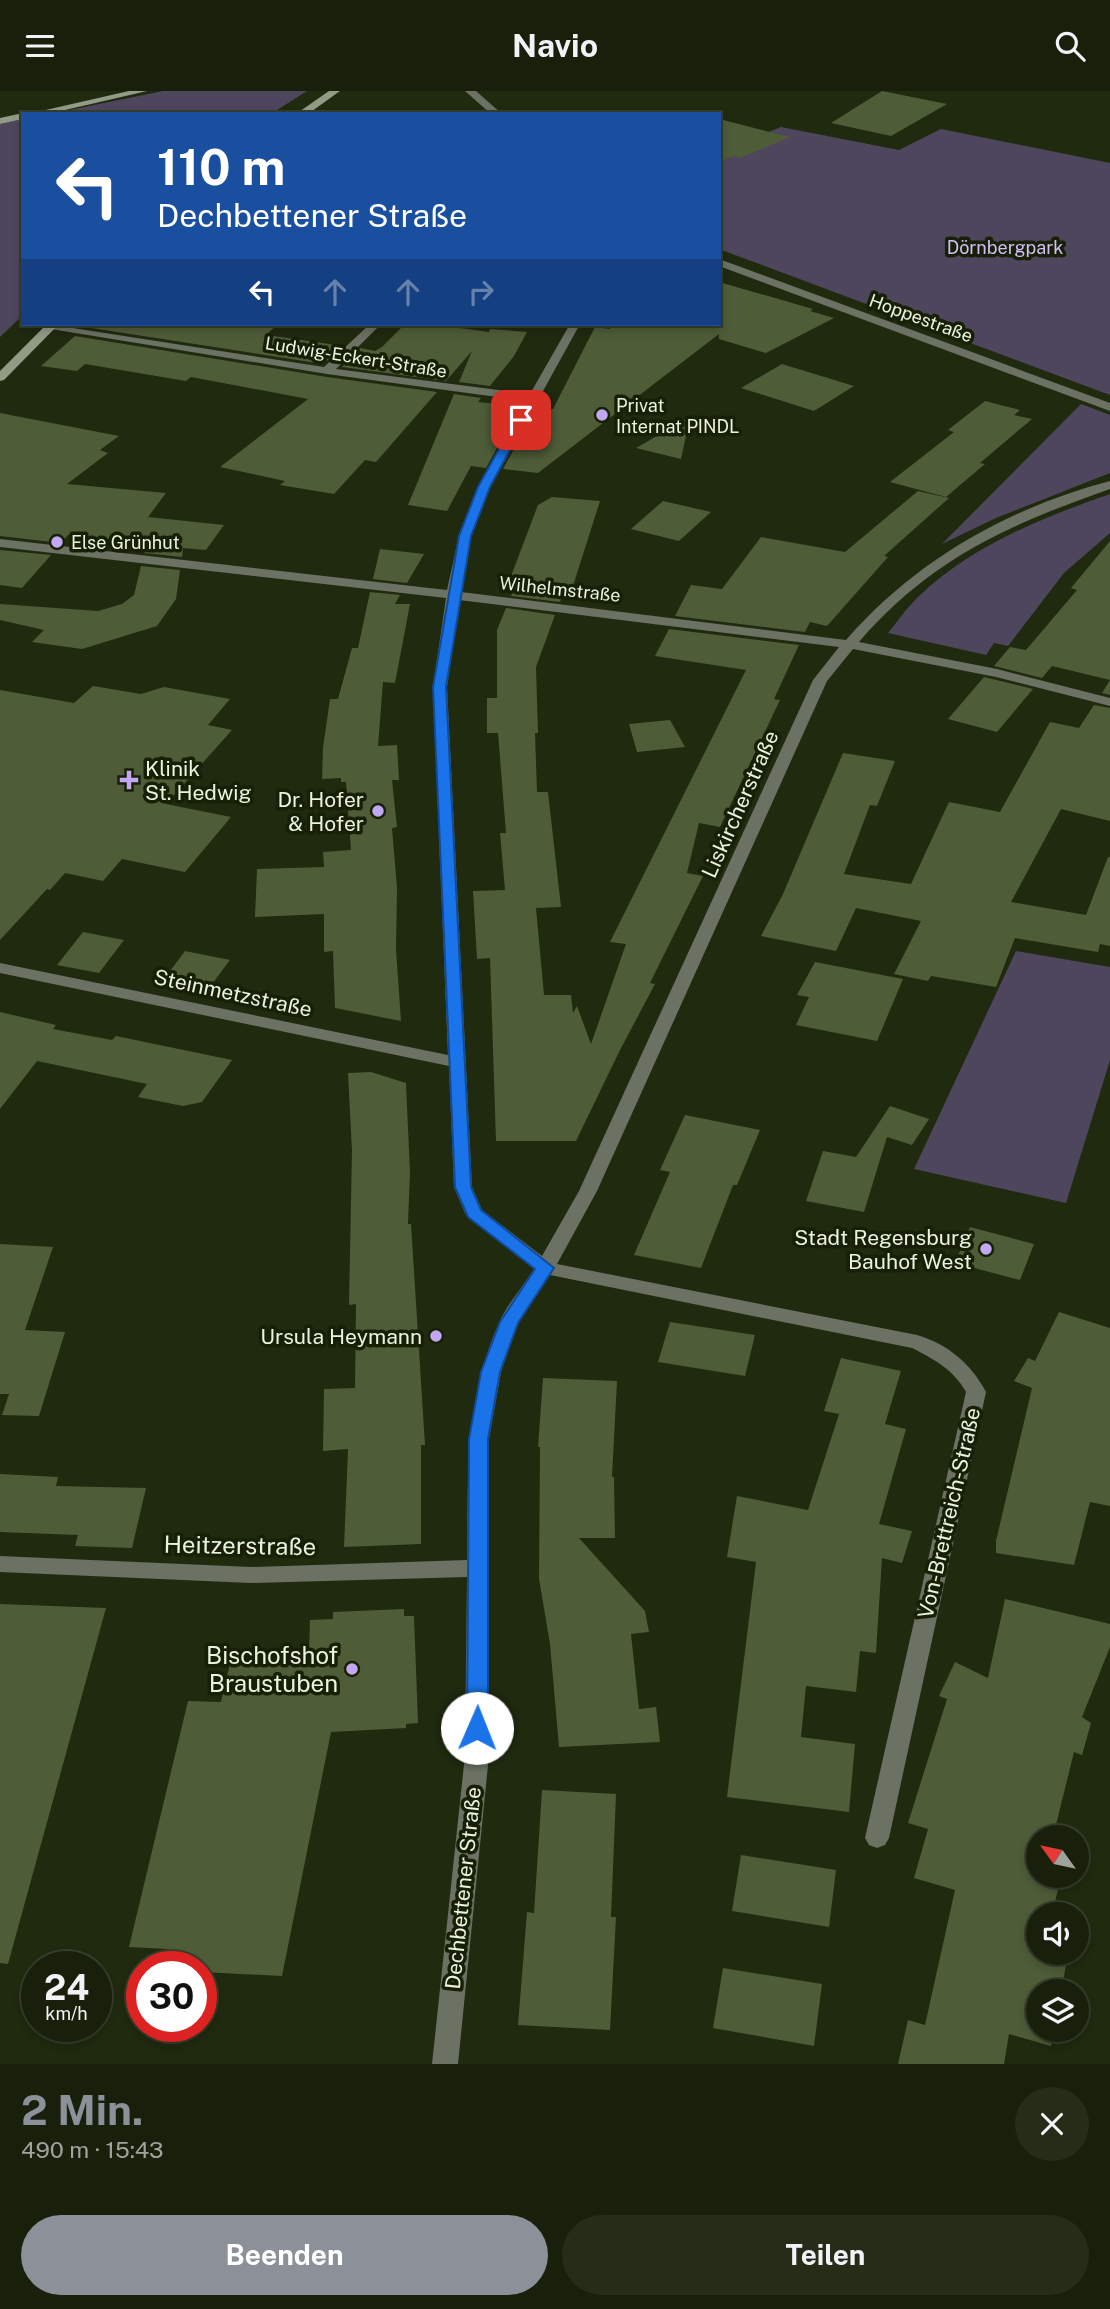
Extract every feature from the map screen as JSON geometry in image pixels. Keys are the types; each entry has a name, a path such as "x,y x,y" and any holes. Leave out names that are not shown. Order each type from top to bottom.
{"street":[{"path":"42,112 142,91"},
{"path":"303,112 335,91"},
{"path":"470,91 495,112"},
{"path":"0,121 21,116"},
{"name":"Hoppestraße","path":"721,263 1110,407"},
{"path":"0,378 51,326"},
{"name":"Ludwig-Eckert-Straße","path":"58,326 327,371 533,398"},
{"path":"327,371 374,326"},
{"path":"545,1268 474,1213 463,1187 440,687 465,536 484,487 574,326"},
{"name":"Liskircherstraße","path":"545,1268 588,1191 820,680 848,643 896,595 960,548 1007,523 1110,485"},
{"name":"Wilhelmstraße","path":"0,543 848,643 997,673 1110,702"},
{"name":"Steinmetzstraße","path":"2,971 456,1062"},
{"name":"Dechbettener Straße","path":"445,2064 477,1755 479,1439 491,1372 509,1322 545,1268"},
{"name":"Von-Brettreich-Straße","path":"545,1268 917,1342 948,1356 967,1373 976,1392 877,1837"},
{"name":"Heitzerstraße","path":"0,1564 251,1575 480,1568"}],"green space":[{"path":"163,91 307,91 274,112 60,112"},
{"path":"21,119 21,317 0,337 0,124"},
{"name":"Dörnbergpark","path":"781,127 899,150 941,129 1110,163 1110,395 721,250 721,159 730,147"},
{"path":"1081,404 1110,415 1110,473 996,518 942,544"},
{"path":"1110,494 1110,533 1064,573 1008,646 994,643 986,655 888,633 912,603 937,580 982,549 1057,513"},
{"path":"1016,951 1110,967 1110,1060 1066,1203 914,1169"}],"building":[{"path":"882,91 947,104 891,136 831,123"},
{"path":"721,120 790,137 740,158 734,156 721,161"},
{"path":"721,283 813,309 810,311 834,318 766,353 719,339 719,334 538,473 503,469 537,407 553,409 595,327 610,329 611,326 721,326"},
{"path":"276,326 266,335 343,346 323,364 85,327"},
{"path":"403,326 527,332 514,356 490,386 459,382 472,351 446,381 342,367 360,348 375,351"},
{"path":"75,336 437,392 376,462 365,460 334,494 280,485 285,481 220,467 308,399 191,377 186,381 85,364 77,371 41,366"},
{"path":"782,364 854,386 814,411 741,388"},
{"path":"454,394 481,398 478,402 520,406 486,468 471,466 447,511 408,505"},
{"path":"985,401 1020,410 1014,415 1032,419 980,463 985,464 946,497 890,482 954,432 948,430"},
{"path":"0,413 119,436 100,450 108,453 67,484 166,493 148,517 224,525 206,550 183,548 182,557 144,553 146,543 68,535 61,543 0,536"},
{"path":"690,417 681,459 636,448"},
{"path":"918,491 949,498 884,556 888,557 827,626 810,622 805,632 675,616 691,585 722,589 761,537 845,552"},
{"path":"552,497 600,501 572,589 565,588 560,602 511,596 516,585 508,584 538,505"},
{"path":"663,501 711,512 679,541 631,529"},
{"path":"1110,541 1110,680 1052,666 1042,678 994,666 1010,647 1026,650 1077,590 1071,588"},
{"path":"380,549 424,554 407,583 373,579"},
{"path":"0,550 51,555 22,588 0,585"},
{"path":"141,566 180,570 176,599 157,626 82,649 32,642 44,630 0,620 0,604 98,611 122,604 134,595"},
{"path":"370,592 400,595 395,604 410,604 395,683 383,682 378,746 397,745 399,780 392,780 397,827 392,828 397,888 396,949 401,1021 335,1008 333,951 324,952 324,914 255,917 257,869 324,867 323,852 351,850 346,782 341,782 341,778 322,779 323,748 330,699 338,699 352,648 358,648"},
{"path":"506,608 555,615 536,667 538,733 535,733 537,792 548,792 561,907 536,908 544,995 571,995 573,1013 577,1006 591,1044 626,944 610,942 746,670 655,656 669,629 799,645 774,699 780,700 720,827 699,823 687,873 703,876 650,983 655,984 576,1141 496,1141 490,958 477,959 473,891 505,890 500,833 506,833 498,733 487,733 487,698 497,698 497,630"},
{"path":"984,677 1033,689 997,732 948,719"},
{"path":"1110,680 1110,695 1102,693"},
{"name":"Klinik St. Hedwig","path":"93,686 141,694 164,687 230,699 208,725 232,730 166,804 231,817 185,872 122,859 103,881 65,873 0,940 0,690 74,703"},
{"path":"1094,705 1110,708 1110,821 1061,809 1011,902 1086,915 1110,857 1110,946 1100,944 1098,952 1015,938 996,987 931,976 928,981 894,974 921,921 856,908 836,951 761,936 783,894 843,753 895,761 877,806 870,805 844,874 911,884 949,802 1000,812 1050,722 1079,728"},
{"path":"670,720 685,747 637,752 629,724"},
{"path":"83,932 124,940 99,973 57,965"},
{"path":"185,951 230,960 206,992 161,983"},
{"path":"815,962 903,979 877,1041 796,1025 809,997 797,995"},
{"path":"0,1012 56,1025 53,1029 112,1040 116,1036 232,1060 202,1102 183,1106 138,1097 147,1084 37,1061 0,1109"},
{"path":"371,1072 406,1083 410,1173 408,1224 411,1224 425,1445 421,1445 421,1544 344,1547 348,1449 323,1451 324,1389 355,1388 356,1304 349,1305 352,1151 348,1073"},
{"path":"890,1106 929,1119 912,1145 887,1137 864,1212 806,1201 823,1151 856,1157"},
{"path":"685,1115 760,1130 737,1185 733,1185 701,1268 634,1255 670,1172 660,1170"},
{"path":"970,1227 1034,1244 1020,1280 955,1263"},
{"path":"0,1244 53,1247 25,1330 65,1332 39,1416 2,1415 9,1394 0,1394"},
{"path":"1059,1312 1110,1328 1110,1506 1090,1502 1074,1565 996,1553 996,1541 1032,1388 1014,1381 1028,1358 1035,1361"},
{"path":"670,1322 755,1335 745,1376 658,1362"},
{"path":"841,1358 901,1371 885,1424 906,1429 879,1524 912,1531 902,1563 882,1558 876,1653 860,1651 856,1692 806,1686 801,1737 855,1744 849,1812 727,1797 756,1562 727,1557 737,1496 808,1510 839,1414 824,1411"},
{"path":"543,1378 617,1381 612,1477 615,1538 579,1538 645,1611 649,1632 631,1634 639,1709 656,1707 660,1742 559,1747 550,1644 539,1579 538,1447"},
{"path":"0,1474 58,1477 56,1486 146,1488 132,1548 75,1546 78,1535 0,1532"},
{"path":"1005,1599 1110,1624 1110,1647 1082,1717 1091,1723 1082,1755 1074,1752 1056,1825 1026,1825 1026,1888 1058,1888 1055,1902 1026,1902 1026,1965 1066,1965 1063,1979 1026,1979 1026,2039 1009,2034 1004,2064 898,2064 908,2020 925,2025 955,1890 914,1878 928,1829 908,1823 947,1699 939,1696 955,1662 988,1678"},
{"path":"0,1604 106,1608 8,1964 0,1963"},
{"path":"404,1609 404,1616 414,1616 418,1723 406,1724 406,1728 331,1732 282,1976 217,1973 217,1951 167,1951 129,1947 188,1701 221,1702 233,1651 309,1652 310,1620 333,1619 333,1612"},
{"path":"542,1790 616,1794 611,1917 616,1917 610,2030 518,2025 527,1912 534,1913"},
{"path":"741,1855 836,1870 829,1927 732,1911"},
{"path":"723,1968 822,1984 814,2046 713,2028"}],"place":[{"name":"Privat Internat PINDL","path":"602,415"},
{"name":"Else Grünhut","path":"57,542"},
{"name":"Klinik St. Hedwig","path":"129,780"},
{"name":"Dr. Hofer & Hofer","path":"378,811"},
{"name":"Stadt Regensburg Bauhof West","path":"986,1249"},
{"name":"Ursula Heymann","path":"436,1336"},
{"name":"Bischofshof Braustuben","path":"352,1669"}],"route":[{"path":"477,1728 479,1439 491,1372 509,1322 545,1268 474,1213 463,1187 440,687 465,536 484,487 521,420"}]}
